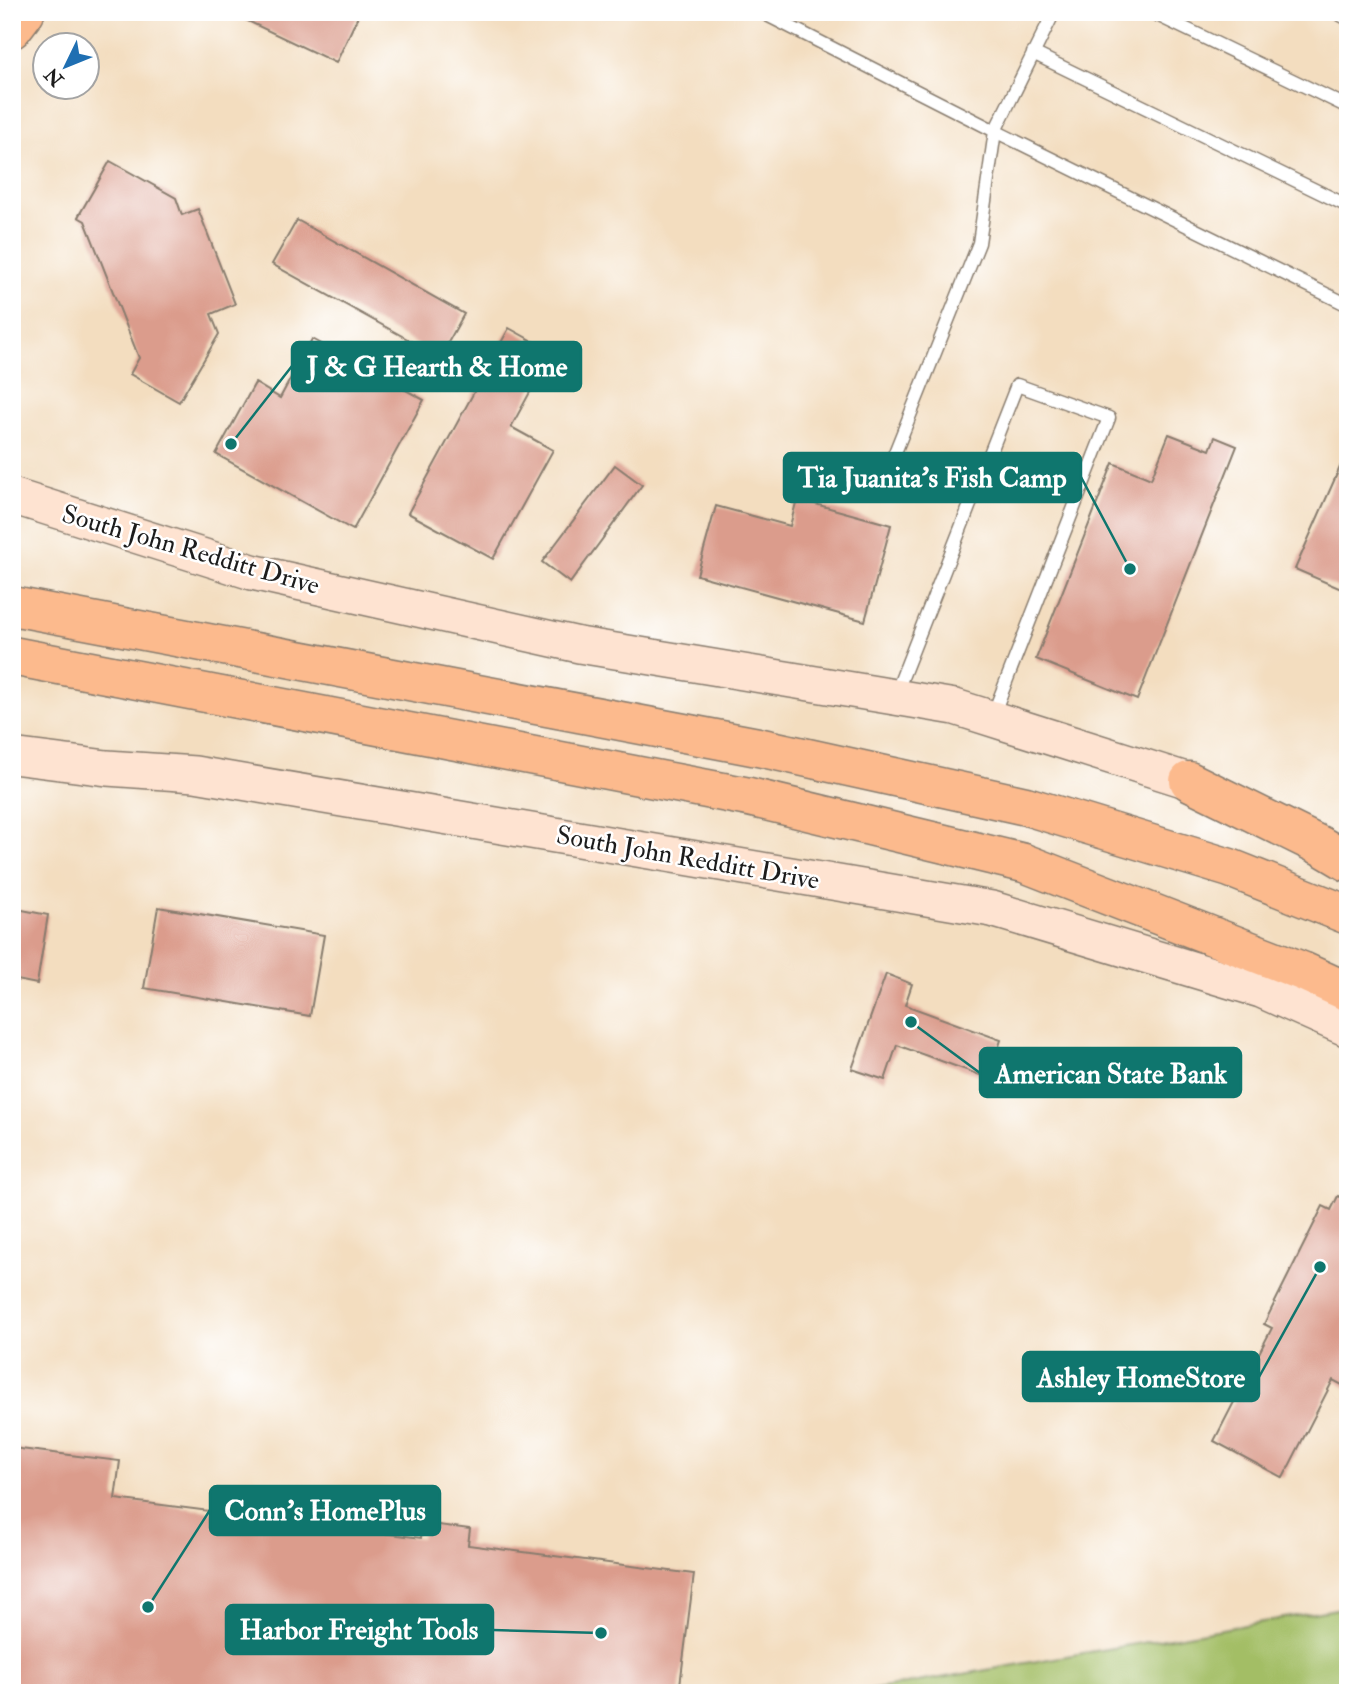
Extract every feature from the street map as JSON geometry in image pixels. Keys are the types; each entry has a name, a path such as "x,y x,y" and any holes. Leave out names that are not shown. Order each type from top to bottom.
{"highway":[{"path":"12,29 25,12"},
{"path":"12,606 758,747 1026,806 1230,868 1348,915"},
{"path":"12,656 749,797 1024,863 1302,971 1348,992"},
{"path":"1189,781 1348,862"}],"main road":[{"name":"South John Redditt Drive","path":"12,496 265,575 579,645 955,707 1189,781"},
{"name":"South John Redditt Drive","path":"12,756 107,768 195,774 992,909 1261,990 1348,1029"}],"lane":[{"path":"761,12 1348,305"},
{"path":"890,465 979,243 995,131 1054,12"},
{"path":"1150,12 1348,107"},
{"path":"1335,12 1348,19"},
{"path":"1033,53 1348,206"},
{"path":"895,697 1017,385 1109,418 992,719"}],"green space":[{"path":"1348,1607 1348,1693 854,1693"}],"building":[{"path":"229,12 360,12 336,63"},
{"path":"110,161 176,198 182,215 198,209 235,304 211,314 219,334 179,402 130,374 139,358 85,221 78,217"},
{"path":"297,220 464,314 440,357 272,264"},
{"path":"509,328 552,352 511,427 553,450 493,559 408,513"},
{"path":"312,339 424,400 353,530 216,454 255,383 280,398"},
{"path":"1169,434 1210,450 1215,437 1237,446 1137,700 1036,659 1113,463 1151,479"},
{"path":"1348,449 1348,592 1295,569"},
{"path":"615,465 642,485 570,583 542,562"},
{"path":"797,499 891,525 865,621 697,575 716,506 790,526"},
{"path":"158,907 324,935 310,1016 144,988"},
{"path":"12,908 48,915 37,984 12,979"},
{"path":"886,974 912,984 905,1005 1001,1040 988,1078 897,1045 885,1080 852,1069"},
{"path":"1338,1196 1348,1200 1348,1388 1333,1380 1283,1478 1214,1441 1272,1328 1264,1324 1323,1206 1331,1210"},
{"path":"12,1448 120,1461 115,1499 421,1538 423,1523 470,1529 468,1545 694,1574 679,1693 12,1693"}],"place":[{"name":"J & G Hearth & Home","path":"231,444"},
{"name":"Tia Juanita's Fish Camp","path":"1130,569"},
{"name":"American State Bank","path":"911,1022"},
{"name":"Ashley HomeStore","path":"1320,1267"},
{"name":"Conn's HomePlus","path":"148,1607"},
{"name":"Harbor Freight Tools","path":"601,1633"}]}
